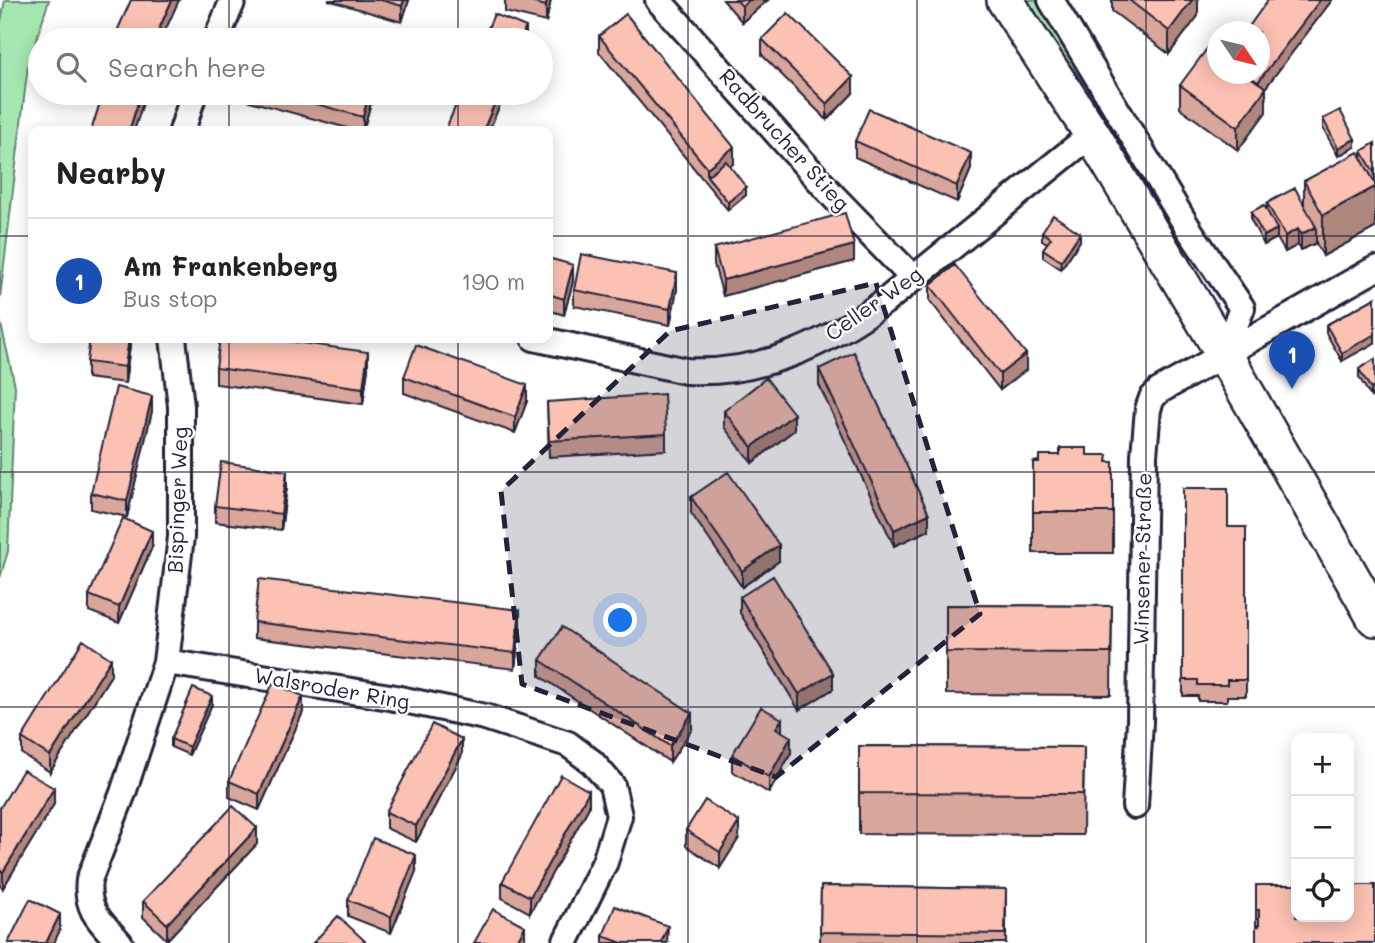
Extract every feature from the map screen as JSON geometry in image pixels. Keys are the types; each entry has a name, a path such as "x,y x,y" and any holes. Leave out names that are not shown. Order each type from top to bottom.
{"main road":[{"path":"1005,0 1092,134 1224,354 1375,618"}],"street":[{"path":"221,28 233,0"},
{"name":"Radbrucher Stieg","path":"658,0 834,197 913,278"},
{"path":"1051,0 1133,138 1242,308 1224,354"},
{"path":"184,126 190,105"},
{"name":"Celler Weg","path":"553,342 686,370 711,372 741,369 792,354 857,322 1092,134"},
{"name":"Winsener Straße","path":"1135,806 1140,722 1144,455 1148,409 1152,398 1159,391 1375,269"},
{"name":"Bispinger Weg","path":"166,662 181,537 181,406 174,343"},
{"path":"120,943 90,905 87,895 89,880 122,793 166,662"},
{"name":"Walsroder Ring","path":"166,662 390,697 485,717 568,744 592,762 612,785 619,816 605,862 565,943"}],"highlighted area":[{"path":"876,283 980,614 776,777 522,684 501,491 670,331"}],"green space":[{"path":"5,0 49,0 40,28 28,28 28,65 0,298 0,26"},
{"path":"1023,0 1036,0 1104,111"},
{"path":"0,320 15,386 8,551 0,578"}],"building":[{"path":"131,0 172,0 159,28 118,28"},
{"path":"381,0 404,0 402,6"},
{"path":"523,0 547,0 546,6"},
{"path":"736,0 749,0 742,6"},
{"path":"1129,0 1192,0 1169,31"},
{"path":"1268,0 1320,0 1270,66 1270,21 1253,21"},
{"path":"788,13 853,77 827,104 762,39"},
{"path":"494,14 526,27 526,28 488,28"},
{"path":"626,14 734,147 707,168 599,36"},
{"path":"1207,49 1207,84 1260,84 1266,88 1238,127 1180,85"},
{"path":"99,105 137,105 131,126 93,126"},
{"path":"320,105 366,105 363,117"},
{"path":"456,105 494,105 485,126 447,126"},
{"path":"869,109 971,153 957,186 855,141"},
{"path":"1340,110 1355,139 1338,148 1323,119"},
{"path":"1375,143 1375,174 1362,151"},
{"path":"1358,152 1375,187 1323,215 1304,181"},
{"path":"726,161 746,187 728,202 707,176"},
{"path":"1295,188 1316,227 1301,234 1298,229 1285,236 1267,203"},
{"path":"1264,205 1277,229 1264,236 1251,212"},
{"path":"845,213 854,245 723,280 714,248"},
{"path":"1053,215 1080,233 1061,261 1043,249 1051,238 1042,232"},
{"path":"581,254 677,273 670,309 574,290"},
{"path":"553,259 573,265 564,299 553,296"},
{"path":"955,265 1026,354 1000,374 930,285"},
{"path":"1375,298 1375,334 1342,353 1326,325"},
{"path":"89,343 128,343 125,367 87,362"},
{"path":"219,343 302,343 368,352 363,388 216,368"},
{"path":"416,345 527,385 515,417 404,377"},
{"path":"854,352 929,514 894,530 819,369"},
{"path":"1375,359 1375,390 1374,387 1371,389 1359,369"},
{"path":"766,378 794,414 752,447 724,411"},
{"path":"116,387 152,396 127,501 91,493"},
{"path":"664,394 666,434 549,441 547,402"},
{"path":"1060,448 1087,448 1087,455 1108,455 1107,462 1113,462 1113,512 1033,512 1033,462 1039,462 1039,455 1060,455"},
{"path":"221,462 287,471 281,514 215,506"},
{"path":"728,472 779,545 742,571 691,497"},
{"path":"1183,488 1228,488 1228,527 1246,527 1246,680 1227,680 1227,685 1198,685 1198,680 1183,680"},
{"path":"123,518 152,531 119,607 89,595"},
{"path":"773,576 833,673 799,694 740,597"},
{"path":"259,579 520,610 515,653 254,622"},
{"path":"946,605 1112,606 1111,653 946,652"},
{"path":"562,627 692,713 670,746 540,660"},
{"path":"83,640 111,659 50,756 22,738"},
{"path":"273,683 303,696 259,794 229,781"},
{"path":"193,688 212,696 189,747 171,739"},
{"path":"761,707 782,719 776,728 791,737 769,777 732,755"},
{"path":"432,724 462,739 416,826 386,812"},
{"path":"859,746 1084,747 1083,794 859,793"},
{"path":"23,770 54,788 3,872 0,870 0,808"},
{"path":"561,775 589,791 530,897 502,882"},
{"path":"705,800 739,822 720,852 686,830"},
{"path":"233,806 257,828 167,924 143,901"},
{"path":"373,838 416,855 391,917 348,900"},
{"path":"1256,885 1291,885 1291,922 1354,922 1354,885 1375,885 1375,943 1256,943 1259,910 1256,910"},
{"path":"821,886 1006,889 1005,934 820,932"},
{"path":"30,899 60,914 46,943 8,943"},
{"path":"615,906 668,926 661,943 622,943 603,936"},
{"path":"493,909 525,926 516,943 474,943"},
{"path":"338,916 365,941 313,943"}],"place":[{"name":"Am Frankenberg","path":"1292,389"}]}
